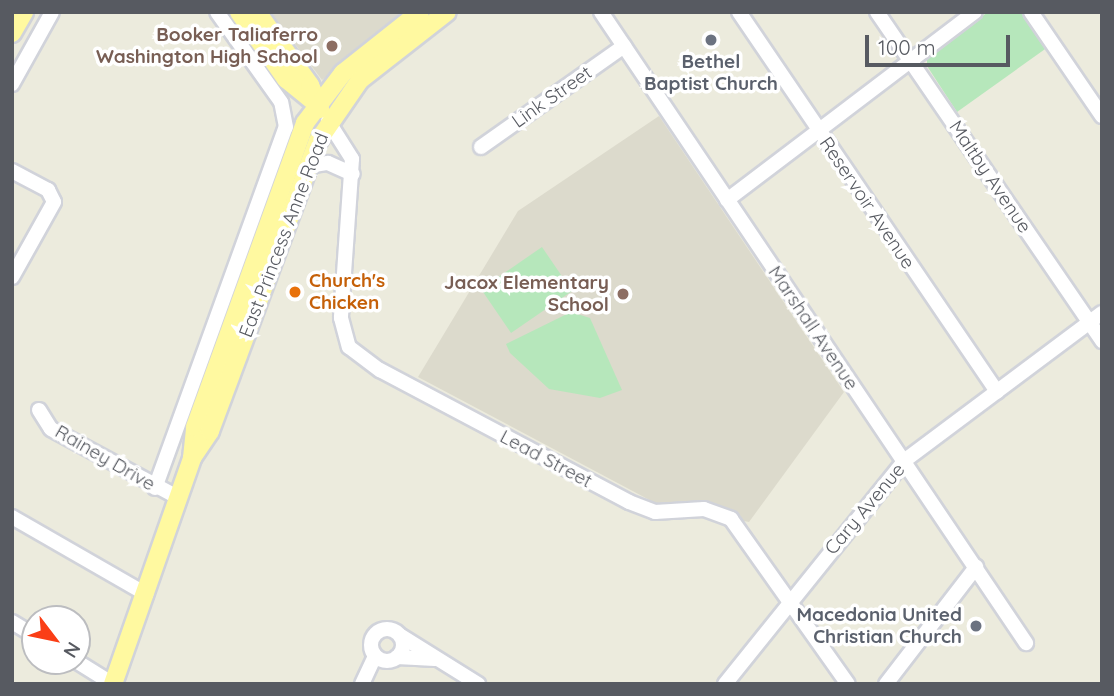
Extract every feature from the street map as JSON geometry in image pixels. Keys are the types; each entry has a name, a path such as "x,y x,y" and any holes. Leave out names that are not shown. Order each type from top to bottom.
{"main road":[{"path":"12,33 24,12"},
{"path":"239,12 286,79 317,104"},
{"path":"257,12 310,85 317,104 328,121"},
{"name":"East Princess Anne Road","path":"113,684 192,458 195,427 295,144 317,104 357,59 420,12"},
{"name":"East Princess Anne Road","path":"192,458 210,431 307,166 328,121 360,80 447,12"}],"street":[{"path":"12,84 52,12"},
{"path":"155,488 286,127 277,94 218,12"},
{"name":"Marshall Avenue","path":"601,12 1027,643"},
{"name":"Reservoir Avenue","path":"738,12 997,392"},
{"name":"Maltby Avenue","path":"877,12 1102,341"},
{"path":"727,200 975,12"},
{"path":"1031,12 1102,116"},
{"name":"Link Street","path":"481,147 624,46"},
{"name":"Lead Street","path":"328,121 348,148 353,174 341,318 349,346 380,370 629,502 655,512 704,509 731,519 791,599 848,684"},
{"path":"307,166 328,163 353,174"},
{"path":"12,171 48,190 54,202 12,277"},
{"name":"Cary Avenue","path":"725,684 904,461 1102,313"},
{"name":"Rainey Drive","path":"39,410 51,429 155,488 179,498"},
{"path":"12,517 146,594"},
{"path":"886,684 976,567"},
{"path":"435,659 397,657 388,661 375,656 370,644 377,631 390,628 478,684"},
{"path":"397,657 402,650 401,636"},
{"path":"362,684 375,656"},
{"path":"91,670 113,684"}],"shaded area":[{"name":"Booker Taliaferro Washington High School","path":"271,12 411,12 322,80"},
{"name":"Jacox Elementary School","path":"659,116 844,392 749,522 659,505 418,377 518,211"}],"green space":[{"path":"988,12 1025,12 1048,47 957,112 927,66 927,58"},
{"path":"542,247 572,291 511,333 481,289"},
{"path":"571,312 590,318 622,390 600,398 549,389 510,353 506,344"}],"place":[{"name":"Bethel Baptist Church","path":"711,40"},
{"name":"Booker Taliaferro Washington High School","path":"332,46"},
{"name":"Church's Chicken","path":"295,292"},
{"name":"Jacox Elementary School","path":"623,294"},
{"name":"Macedonia United Christian Church","path":"976,626"}]}
